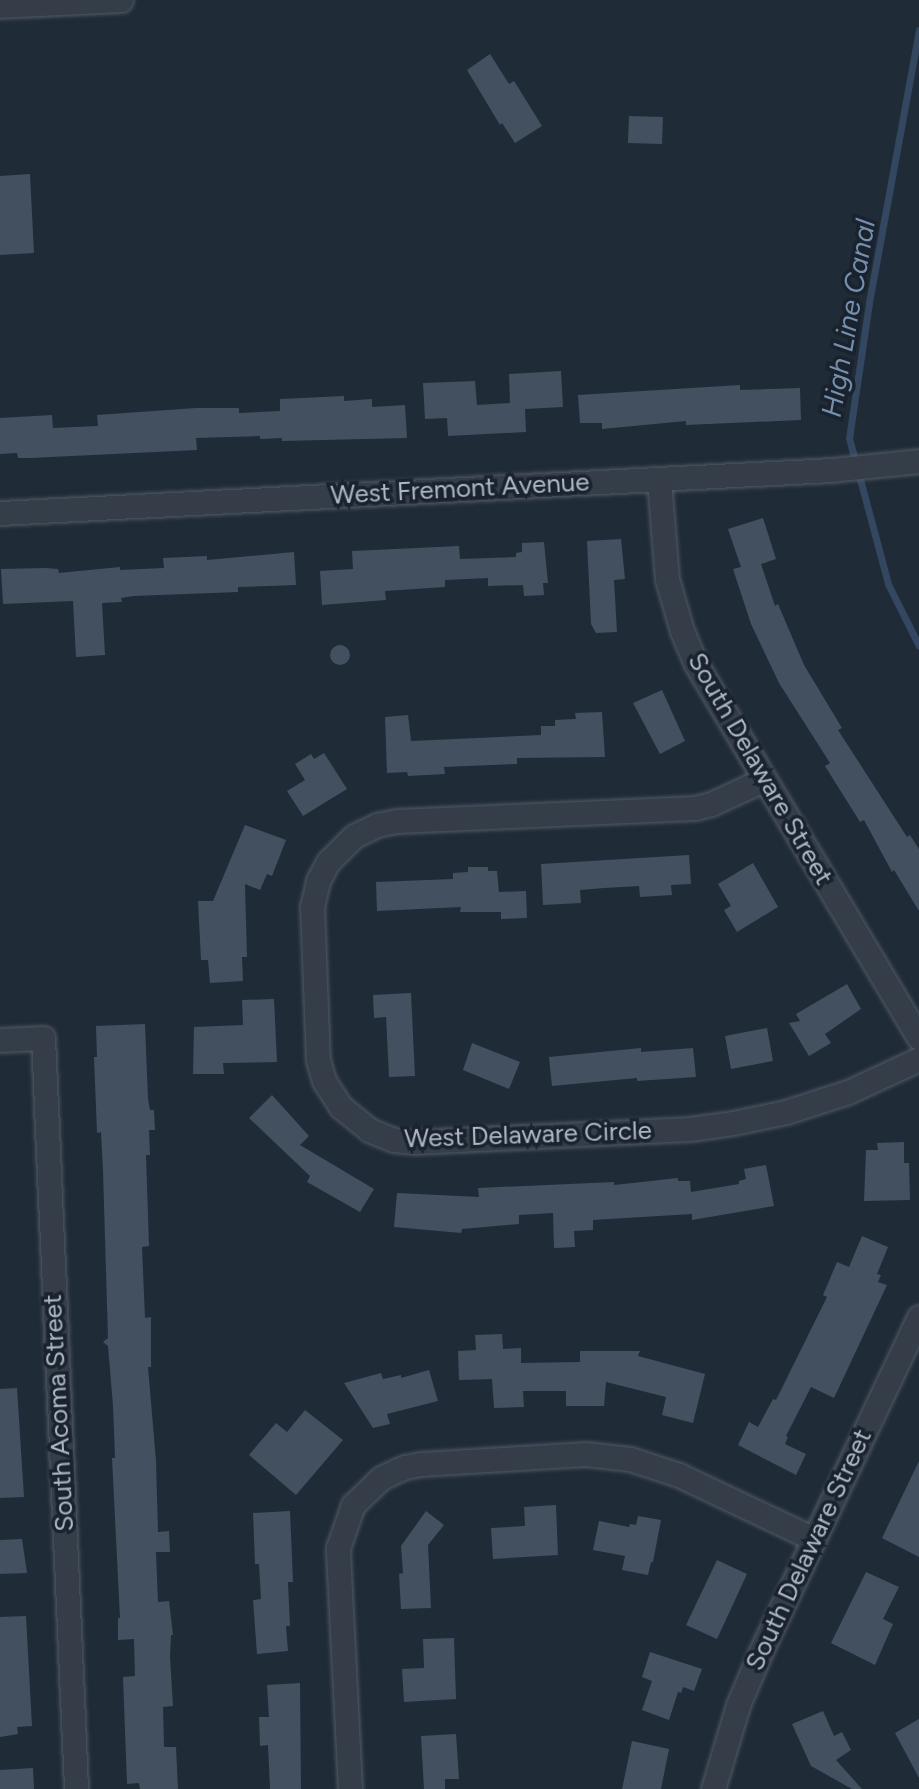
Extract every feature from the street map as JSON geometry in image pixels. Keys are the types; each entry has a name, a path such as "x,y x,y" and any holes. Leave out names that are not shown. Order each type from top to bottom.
{"street":[{"path":"0,6 121,0"},
{"name":"West Fremont Avenue","path":"0,513 659,480 831,470 919,461"},
{"name":"South Delaware Street","path":"659,480 667,579 682,631 696,664 919,1038"},
{"name":"West Delaware Circle","path":"763,780 711,804 695,808 397,821 377,825 354,836 328,862 318,881 312,906 318,1060 324,1081 341,1107 369,1130 394,1140 414,1142 690,1129 733,1124 786,1112 848,1092 919,1059"},
{"name":"South Acoma Street","path":"0,1040 43,1038 76,1789"},
{"name":"South Delaware Street","path":"713,1789 738,1705 919,1317"},
{"path":"350,1789 338,1548 353,1505 381,1478 405,1467 421,1464 586,1454 630,1459 679,1475 814,1539"}],"building":[{"path":"490,54 509,84 514,81 542,126 515,143 502,123 500,125 467,70"},
{"path":"629,116 663,117 662,144 628,143"},
{"path":"30,174 34,253 0,255 0,176"},
{"path":"561,371 563,407 525,409 526,432 448,436 447,418 425,419 423,383 475,381 477,405 510,403 509,374"},
{"path":"740,385 740,390 800,388 801,420 686,425 686,421 602,429 602,423 580,423 578,395"},
{"path":"344,396 344,401 372,399 372,407 405,405 407,438 282,441 282,438 260,439 260,436 196,438 197,450 30,458 18,458 17,453 0,454 0,418 52,415 53,428 98,426 97,415 196,408 239,408 239,413 280,411 280,399"},
{"path":"763,518 776,559 761,564 775,606 778,604 804,665 842,728 838,730 907,837 910,835 919,849 919,911 894,870 892,872 864,820 860,822 825,766 830,763 779,683 751,624 733,569 741,567 728,529"},
{"path":"621,539 625,579 614,580 617,632 596,633 591,624 587,541"},
{"path":"544,542 548,583 543,583 544,595 524,596 523,585 488,586 488,578 445,580 445,587 385,591 386,600 322,605 320,571 353,569 352,551 459,546 460,559 516,557 516,553 522,552 522,543"},
{"path":"294,552 296,585 238,587 238,592 133,596 121,598 122,602 102,603 105,655 76,657 73,601 3,604 1,569 45,568 58,569 59,573 120,567 120,570 164,568 163,558 207,556 207,560"},
{"path":"340,645 347,648 350,655 347,662 340,665 333,662 330,655 333,648"},
{"path":"662,690 685,741 660,754 633,703"},
{"path":"602,712 605,757 517,758 517,764 444,767 445,774 408,776 407,772 387,773 385,717 408,715 411,741 541,735 541,726 555,726 555,720 576,719 575,713"},
{"path":"324,753 347,789 303,816 287,791 305,780 295,764 311,754 314,759"},
{"path":"245,825 286,840 272,876 267,874 260,890 245,884 247,957 242,957 243,981 210,983 208,960 201,960 198,901 213,901"},
{"path":"689,855 691,884 671,885 672,895 640,897 639,886 604,888 580,890 581,903 543,905 541,864"},
{"path":"753,863 778,907 737,932 724,910 731,906 718,884"},
{"path":"468,867 488,867 488,871 497,871 499,892 526,891 527,918 501,919 501,912 460,912 461,907 377,911 376,882 453,879 453,873 468,872"},
{"path":"847,984 861,1009 825,1034 831,1043 809,1056 789,1023 800,1021 796,1014"},
{"path":"411,993 415,1076 389,1077 386,1017 374,1018 373,995"},
{"path":"274,999 277,1062 223,1063 224,1074 193,1074 194,1027 243,1025 242,1000"},
{"path":"145,1024 148,1099 150,1110 154,1110 155,1130 149,1130 150,1155 146,1155 149,1246 142,1247 145,1318 151,1317 151,1367 148,1367 156,1461 158,1532 169,1531 170,1552 156,1552 158,1602 169,1601 173,1635 170,1657 173,1706 163,1707 164,1747 176,1747 178,1789 140,1789 139,1783 127,1784 123,1677 135,1676 134,1639 118,1640 120,1618 112,1458 115,1458 113,1406 108,1346 103,1342 108,1338 103,1171 101,1132 97,1133 94,1057 97,1057 96,1026"},
{"path":"767,1028 773,1061 731,1069 725,1036"},
{"path":"472,1043 520,1062 509,1089 463,1070"},
{"path":"641,1048 641,1052 693,1048 696,1077 637,1081 637,1078 552,1086 549,1057"},
{"path":"272,1095 309,1136 300,1145 374,1189 360,1212 307,1182 310,1176 249,1118"},
{"path":"904,1142 904,1163 909,1163 910,1200 864,1201 866,1150 878,1150 877,1143"},
{"path":"766,1165 774,1206 692,1220 692,1214 593,1220 593,1230 574,1231 575,1247 554,1248 553,1213 519,1215 519,1224 462,1229 461,1233 394,1227 397,1193 479,1197 478,1188 614,1182 614,1185 678,1178 678,1181 690,1181 691,1192 739,1184 739,1181 746,1179 744,1169"},
{"path":"862,1236 888,1247 877,1274 881,1275 878,1282 887,1285 834,1398 811,1387 786,1436 788,1437 785,1444 806,1454 796,1475 738,1445 749,1422 758,1427 773,1399 776,1400 827,1297 823,1295 837,1262 849,1267"},
{"path":"502,1334 503,1349 521,1348 521,1363 580,1362 580,1351 640,1351 638,1356 705,1374 693,1423 662,1415 666,1397 606,1382 604,1406 566,1406 566,1391 523,1391 524,1407 494,1408 492,1379 459,1380 458,1351 476,1350 475,1335"},
{"path":"429,1370 438,1401 387,1414 390,1424 373,1428 344,1383 381,1373 383,1379 401,1375 401,1378"},
{"path":"17,1388 24,1497 0,1498 0,1389"},
{"path":"305,1410 343,1440 296,1495 249,1455 276,1423 287,1432"},
{"path":"919,1461 919,1557 882,1538"},
{"path":"556,1505 558,1555 493,1559 491,1528 525,1526 524,1507"},
{"path":"290,1511 293,1582 288,1582 288,1651 257,1654 253,1600 261,1599 259,1564 255,1564 253,1513"},
{"path":"426,1511 444,1525 428,1545 431,1608 401,1609 401,1546"},
{"path":"638,1516 661,1520 648,1575 622,1570 625,1556 593,1550 599,1521 629,1527 630,1524 636,1525"},
{"path":"22,1539 27,1573 0,1574 0,1540"},
{"path":"717,1560 747,1574 717,1639 686,1625"},
{"path":"866,1572 899,1587 883,1619 893,1624 875,1665 831,1643"},
{"path":"26,1616 32,1726 17,1727 18,1734 0,1737 0,1617"},
{"path":"454,1638 456,1699 404,1702 402,1669 424,1668 423,1639"},
{"path":"650,1652 702,1669 694,1691 683,1687 681,1693 678,1692 669,1720 642,1710 652,1681 642,1677"},
{"path":"300,1683 301,1789 270,1789 268,1745 260,1746 259,1717 269,1717 267,1685"},
{"path":"823,1711 834,1736 842,1732 851,1750 836,1760 862,1789 852,1789 811,1766 792,1724"},
{"path":"919,1719 919,1778 895,1733"},
{"path":"456,1734 459,1779 445,1779 445,1789 424,1789 421,1736"},
{"path":"632,1741 669,1749 661,1789 622,1789"},
{"path":"33,1768 34,1789 0,1789 0,1770"}],"waterway":[{"name":"High Line Canal","path":"919,30 869,303 849,438 888,584 919,646"}]}
